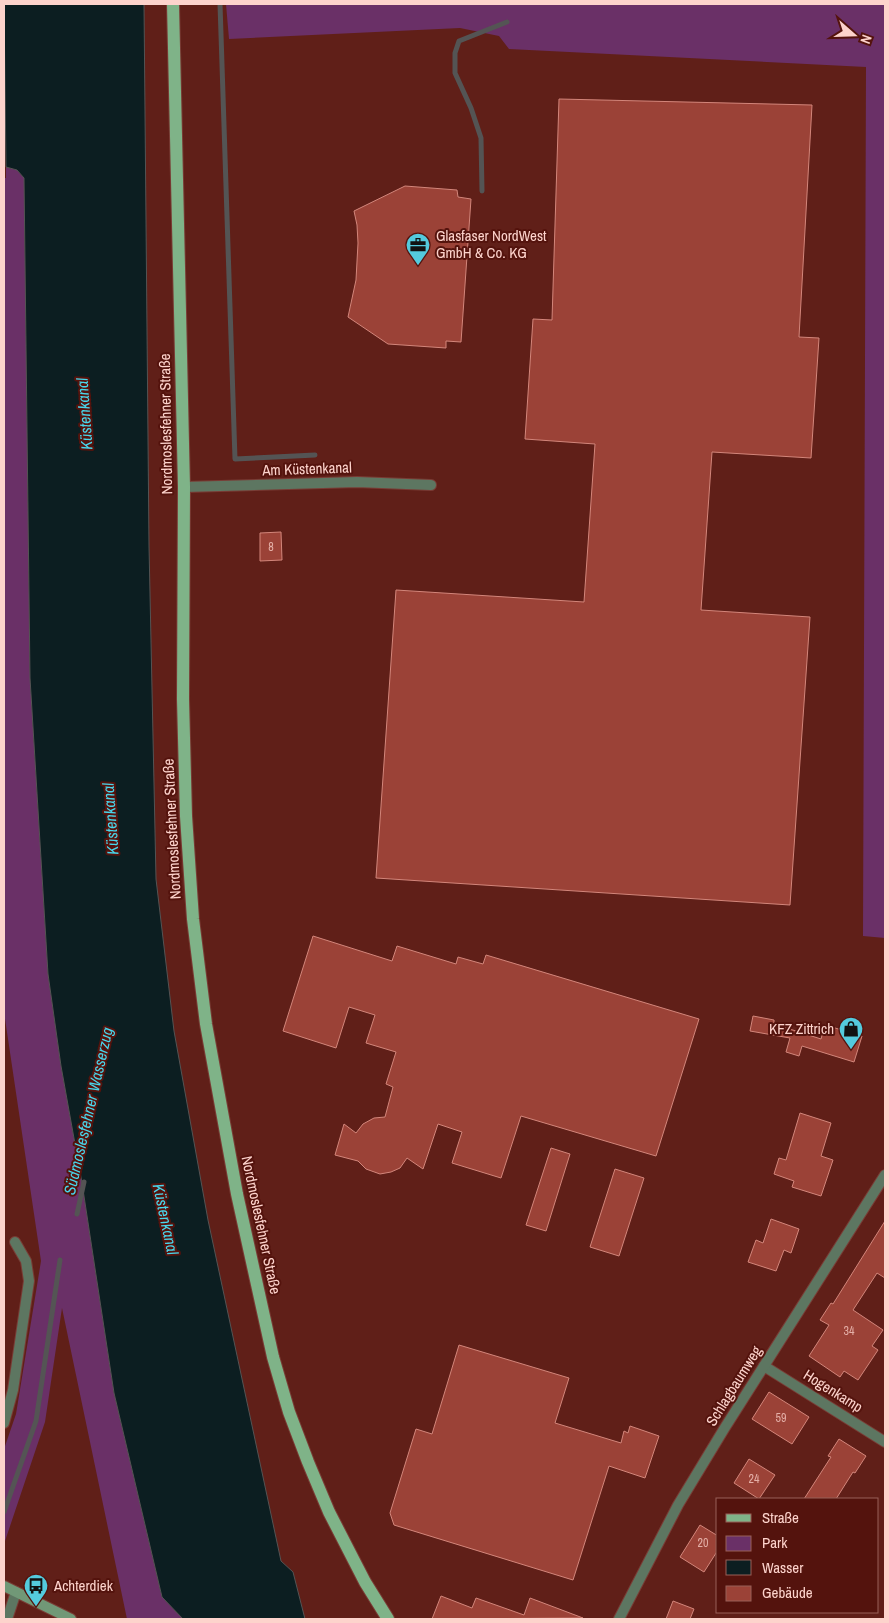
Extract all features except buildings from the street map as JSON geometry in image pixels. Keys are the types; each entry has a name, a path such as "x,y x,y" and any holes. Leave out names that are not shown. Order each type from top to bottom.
{"main road":[{"name":"Nordmoslesfehner Straße","path":"173,4 184,487 183,699 186,816 193,919 209,1042 237,1194 272,1357 289,1412 329,1512 365,1582 388,1619"}],"street":[{"name":"Am Küstenkanal","path":"184,487 357,482 431,486"},
{"name":"Schlagbaumweg","path":"619,1619 678,1505 885,1176"},
{"path":"4,1423 13,1390 29,1281 26,1261 15,1242"},
{"name":"Hogenkamp","path":"764,1366 885,1442"},
{"path":"4,1586 71,1619"},
{"path":"7,1619 16,1592"}],"green space":[{"path":"226,4 885,4 885,938 863,936 866,67 509,49 499,36 460,28 229,39"},
{"path":"6,167 17,170 24,178 30,678 48,974 114,1393 162,1597 183,1619 127,1619 62,1308 45,1422 4,1544 4,1449 16,1414 41,1261 4,1012 4,178 6,178"}],"water":[{"name":"Küstenkanal","path":"4,4 144,4 149,546 156,879 174,1031 208,1220 281,1561 293,1572 305,1619 183,1619 162,1597 114,1393 48,974 30,678 24,178 17,170 6,167"}],"waterway":[{"path":"220,4 235,459 315,455"},
{"path":"482,191 481,138 471,108 455,73 455,53 459,41 507,22"},
{"name":"Südmoslesfehner Wasserzug","path":"77,1214 84,1182"},
{"name":"Südmoslesfehner Wasserzug","path":"4,1512 36,1421 60,1260"}],"place":[{"name":"Glasfaser NordWest GmbH & Co. KG","path":"418,266"},
{"name":"KFZ Zittrich","path":"851,1050"},
{"name":"Achterdiek","path":"36,1607"}]}
